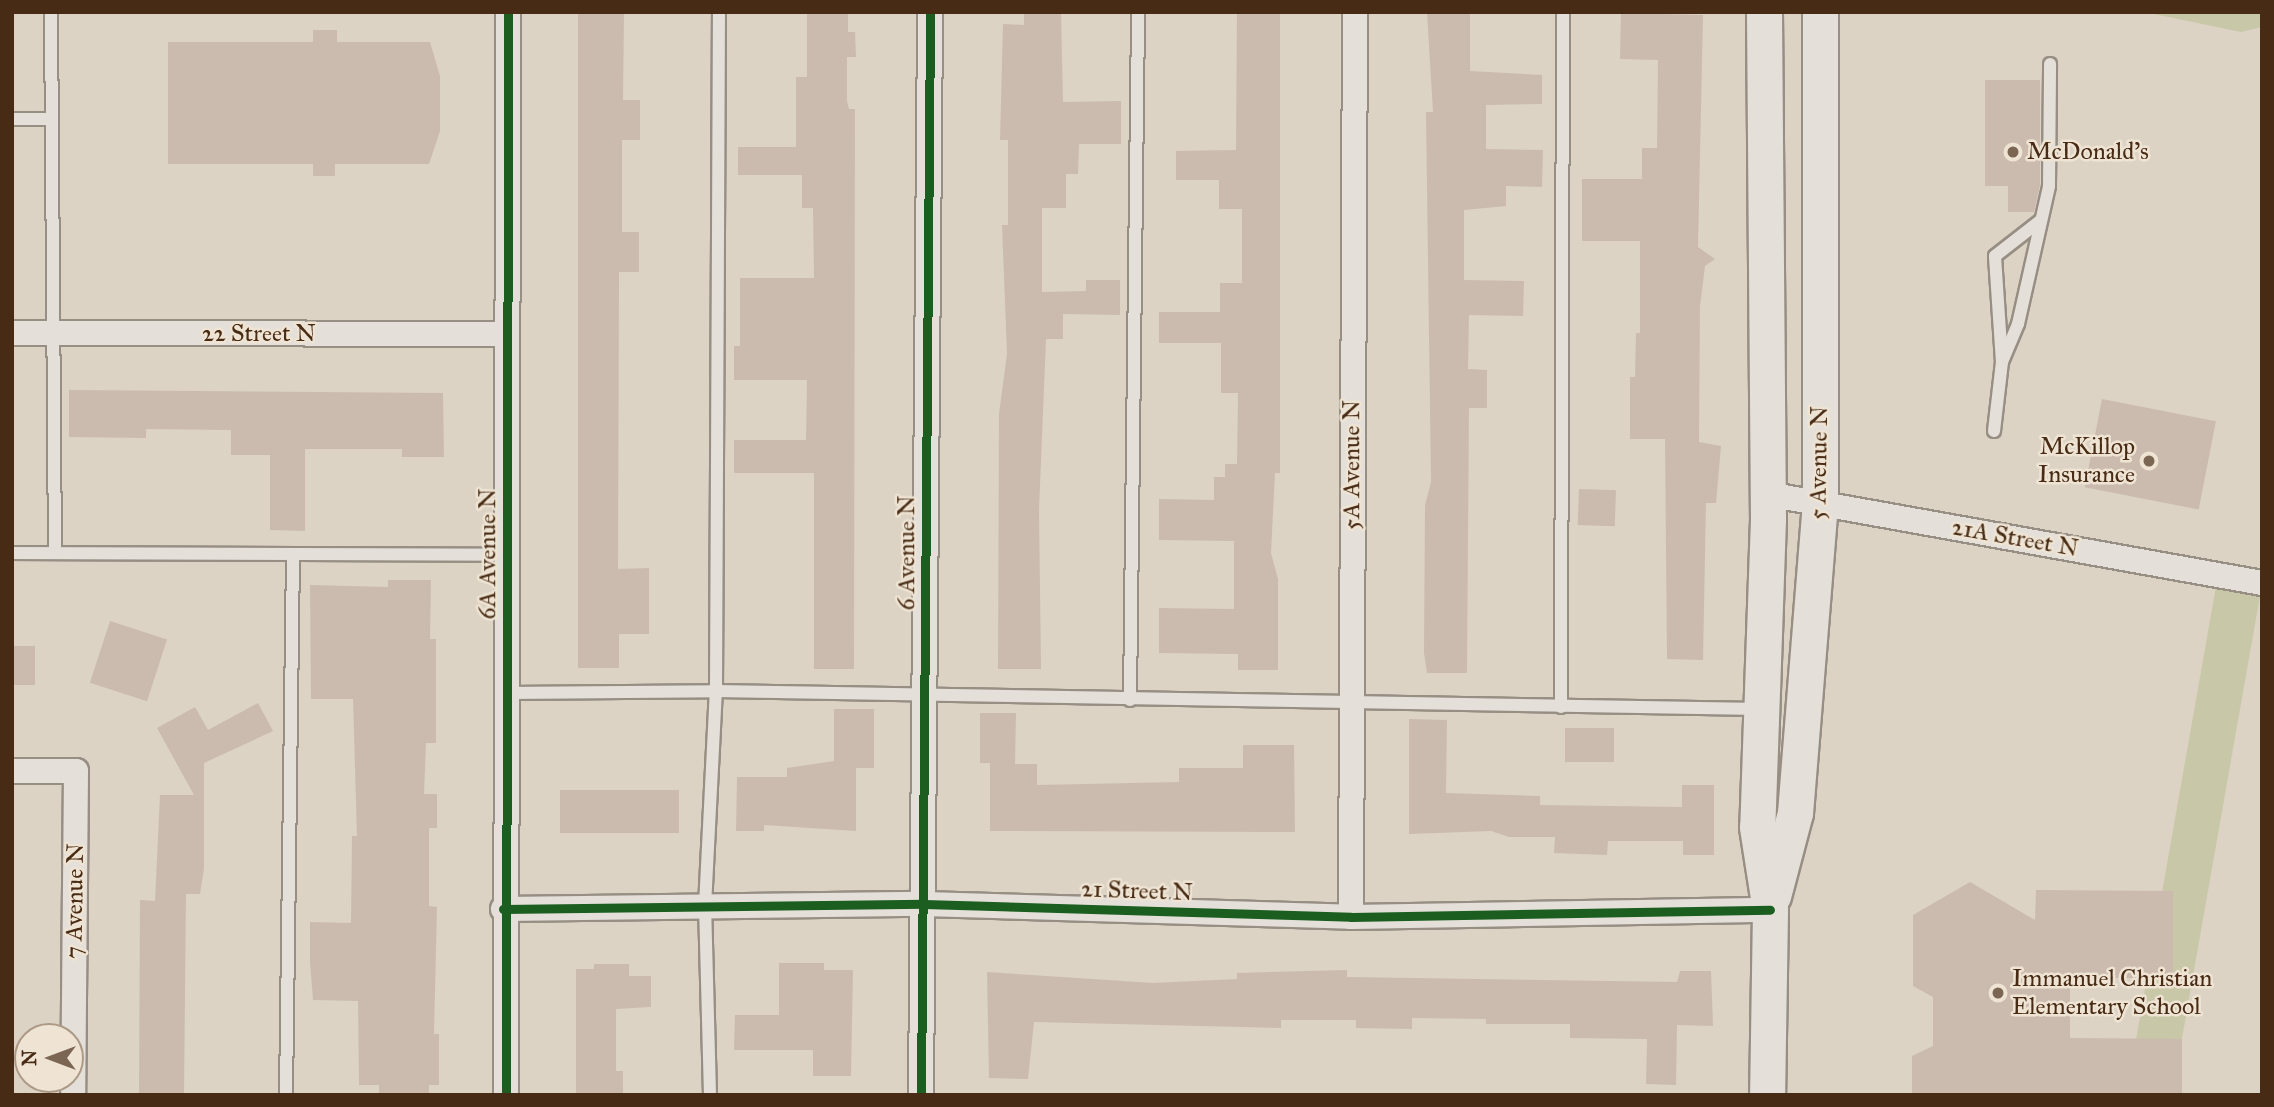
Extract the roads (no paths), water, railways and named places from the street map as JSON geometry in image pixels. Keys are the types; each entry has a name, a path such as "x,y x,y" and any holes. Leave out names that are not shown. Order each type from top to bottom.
{"main road":[{"name":"5 Avenue N","path":"1765,12 1767,494 1757,827 1770,910 1767,1095"},
{"name":"5 Avenue N","path":"1770,910 1795,813 1820,502 1820,12"},
{"path":"1820,96 1839,12"}],"street":[{"name":"6A Avenue N","path":"506,1095 503,909 509,555 505,334 508,12"},
{"name":"6 Avenue N","path":"921,1095 930,12"},
{"name":"5A Avenue N","path":"1351,917 1355,12"},
{"name":"22 Street N","path":"12,333 505,334"},
{"name":"21A Street N","path":"1767,494 2262,583"},
{"name":"7 Avenue N","path":"12,771 76,771 73,1095"},
{"name":"21 Street N","path":"503,909 924,904 1351,917 1770,910"}],"lane":[{"path":"51,12 55,553"},
{"path":"710,1095 705,906 716,691 719,12"},
{"path":"1130,700 1138,12"},
{"path":"1561,707 1563,12"},
{"path":"2001,362 2018,324 2049,186 2050,64"},
{"path":"12,119 50,119"},
{"path":"1994,431 2001,362 1994,262 2000,249 2039,221"},
{"path":"12,553 509,555"},
{"path":"286,1095 293,554"},
{"path":"506,693 716,691 1351,705 1760,709"}],"place":[{"name":"McDonald's","path":"2013,152"},
{"name":"McKillop Insurance","path":"2149,461"},
{"name":"Immanuel Christian Elementary School","path":"1998,993"}]}
